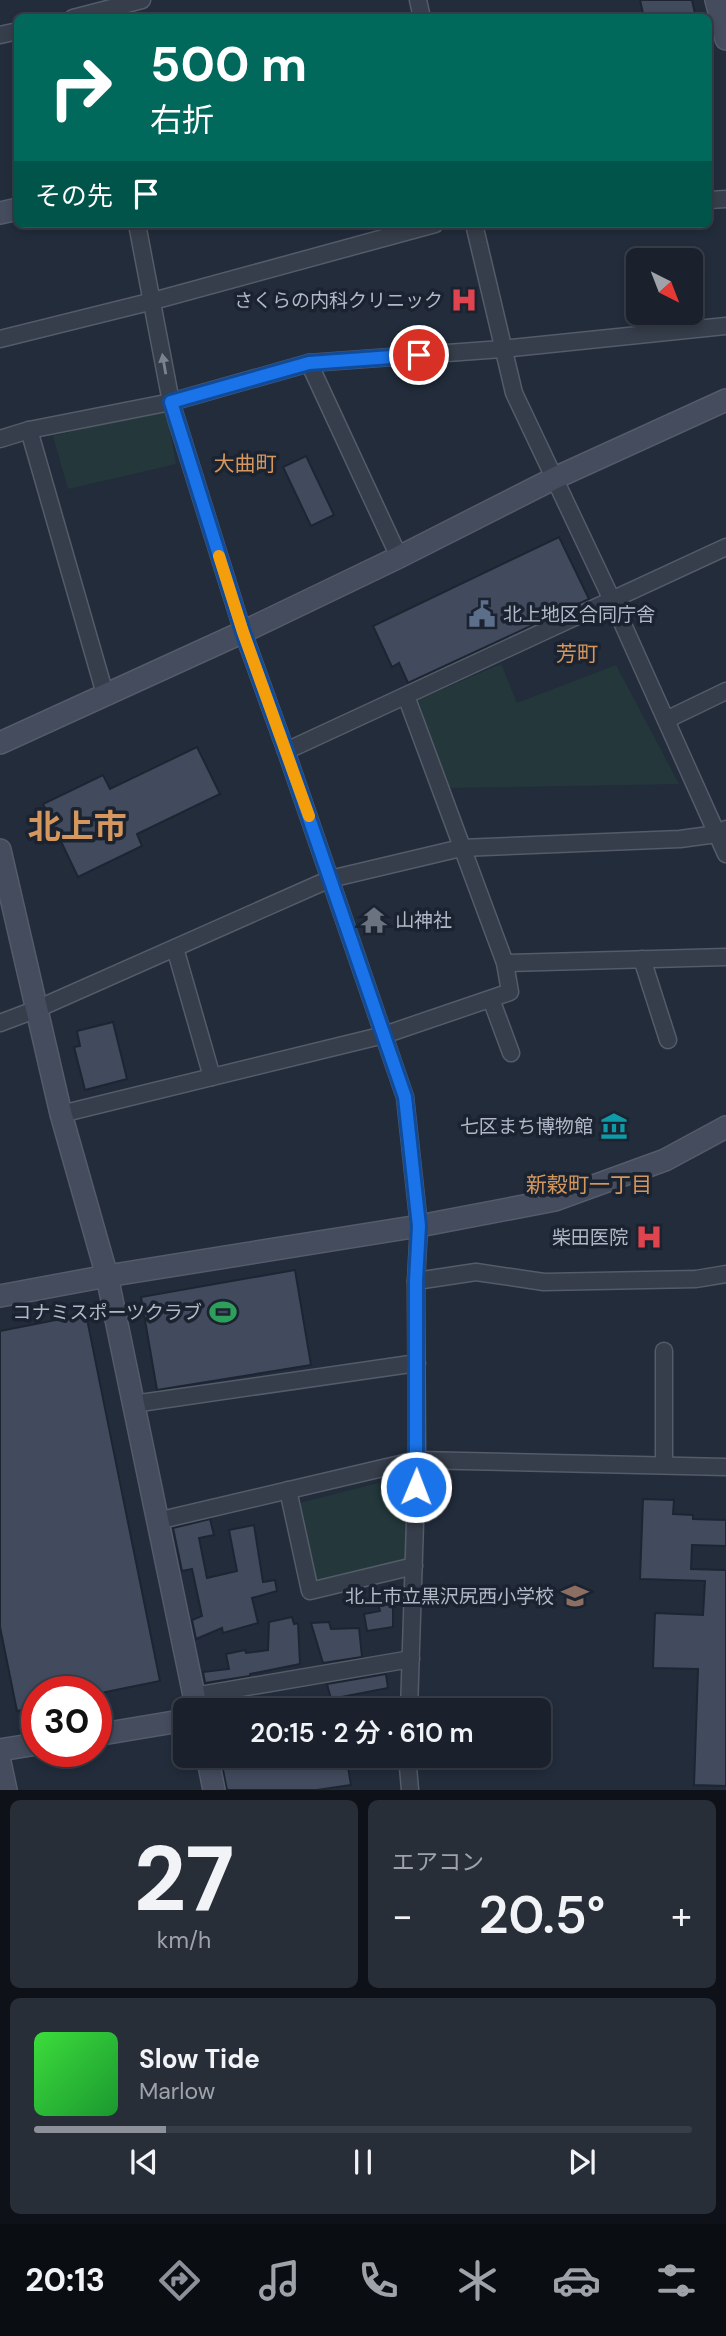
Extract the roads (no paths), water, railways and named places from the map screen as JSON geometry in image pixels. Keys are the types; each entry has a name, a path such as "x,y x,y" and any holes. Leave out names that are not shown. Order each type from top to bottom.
{"street":[{"path":"95,10 142,0"},
{"path":"716,0 726,39"},
{"path":"138,228 171,402 243,632 405,1097 419,1226 416,1281 417,1460 409,1698"},
{"path":"0,339 153,301 420,228"},
{"path":"475,228 514,393 721,832 726,854"},
{"path":"0,439 29,430 171,402 309,363 502,349 726,326"},
{"path":"309,363 399,557"},
{"path":"0,743 243,632 555,478 726,400"},
{"path":"29,430 105,694"},
{"path":"286,751 726,547"},
{"path":"666,720 726,691"},
{"path":"61,1114 384,1035 510,992 505,963 406,696"},
{"path":"0,1023 330,879 461,848 680,839 721,832"},
{"path":"0,850 61,1114 107,1276 195,1698"},
{"path":"175,948 212,1077"},
{"path":"505,963 726,957"},
{"path":"642,959 668,1040"},
{"path":"491,999 511,1053"},
{"path":"0,1296 419,1226 555,1200 665,1160 726,1127"},
{"path":"416,1281 475,1272 544,1282 696,1279 726,1274"},
{"path":"664,1352 664,1465"},
{"path":"133,1404 416,1363"},
{"path":"157,1521 417,1460 726,1467"},
{"path":"288,1490 310,1591 414,1566"},
{"path":"220,1698 411,1659"},
{"path":"112,1732 173,1722"},
{"path":"0,1750 21,1747"},
{"path":"0,1762 6,1790"},
{"path":"210,1768 214,1790"},
{"path":"408,1768 410,1790"}],"place":[{"name":"さくらの内科クリニック","path":"464,300"},
{"name":"北上地区合同庁舎","path":"482,614"},
{"name":"山神社","path":"374,920"},
{"name":"七区まち博物館","path":"614,1126"},
{"name":"柴田医院","path":"649,1237"},
{"name":"コナミスポーツクラブ","path":"223,1312"},
{"name":"北上市立黒沢尻西小学校","path":"575,1596"}],"district":[{"name":"大曲町","path":"245,464"},
{"name":"芳町","path":"577,654"},
{"name":"北上市","path":"77,826"},
{"name":"新穀町一丁目","path":"589,1185"}]}
